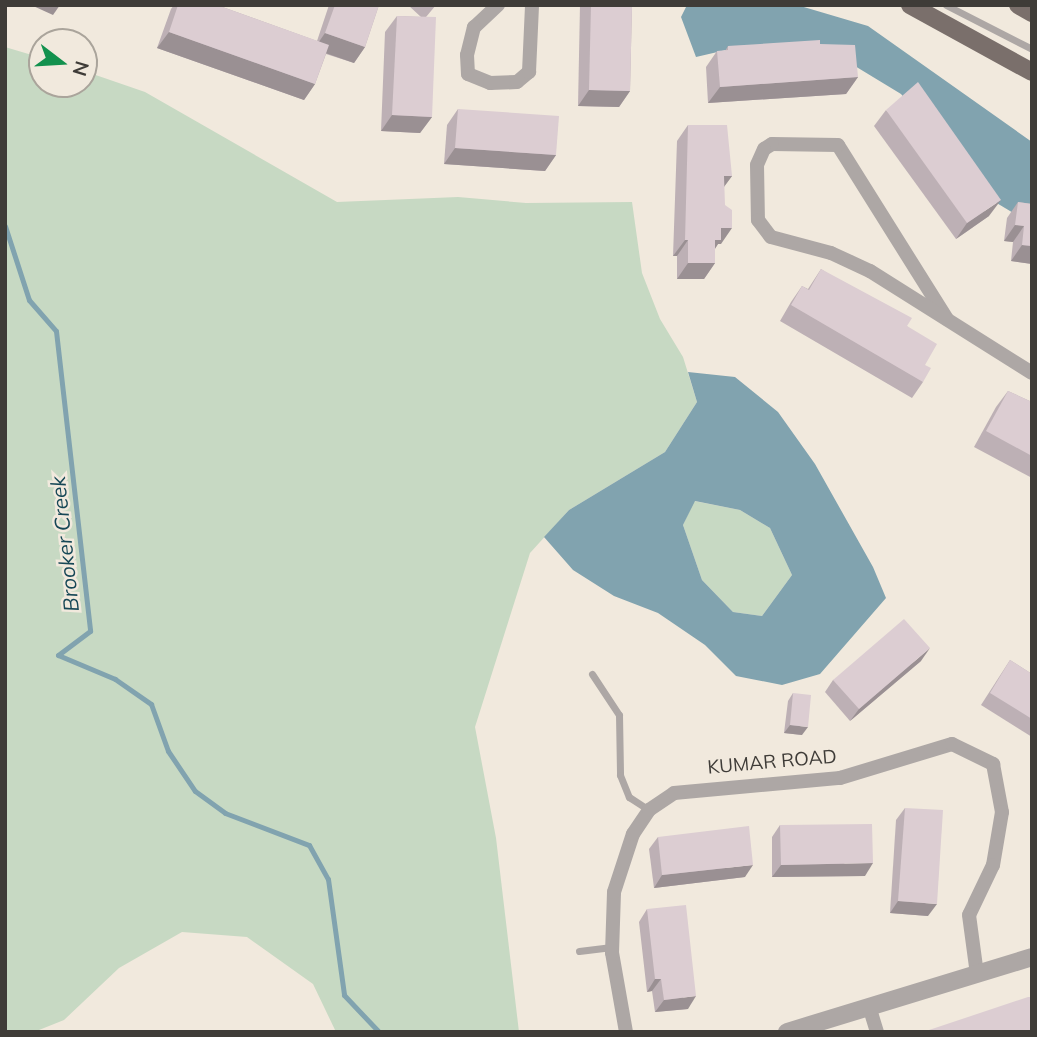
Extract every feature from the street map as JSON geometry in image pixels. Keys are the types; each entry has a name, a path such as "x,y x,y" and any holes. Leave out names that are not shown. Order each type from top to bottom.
{"main road":[{"path":"910,5 1032,72"},
{"path":"1018,5 1032,13"}],"street":[{"path":"498,5 474,27 467,55 468,74 490,83 517,82 529,72 532,5"},
{"path":"947,319 838,145 772,144 764,149 757,165 758,220 771,237 841,257 1032,373"},
{"name":"KUMAR ROAD","path":"626,1032 612,947 614,892 633,834 649,810 674,793 840,778 952,744 993,764 1002,812 993,865 969,915 976,974"},
{"path":"787,1032 1032,957"},
{"path":"869,1006 877,1032"}],"lane":[{"path":"946,5 1032,49"},
{"path":"592,674 619,715 620,775 629,797 649,810"},
{"path":"579,951 612,947"}],"green space":[{"path":"5,47 28,54 28,98 98,98 98,76 145,92 337,202 458,197 526,203 632,202 642,273 660,319 683,357 697,402 665,452 569,510 530,553 475,727 496,838 519,1032 336,1032 313,984 247,937 182,932 119,968 64,1020 34,1032 5,1032"},
{"path":"694,501 740,510 770,528 792,575 762,616 733,612 702,580 683,525"}],"water":[{"path":"687,5 797,5 868,26 1032,142 1032,215 1015,214 985,196 901,94 845,60 739,47 696,57 681,17"},
{"path":"688,372 735,377 778,412 815,464 873,567 886,598 820,674 782,685 736,676 705,645 658,613 614,596 573,570 544,537 569,510 665,452 697,402","holes":["695,501 740,510 770,528 792,575 762,616 733,612 702,580 683,525"]}],"building":[{"path":"178,5 217,5 329,45 315,84 169,32"},
{"path":"335,5 379,5 365,47 325,33"},
{"path":"591,5 632,5 630,91 589,90"},
{"path":"397,16 436,17 432,117 392,115"},
{"path":"820,40 820,44 855,45 858,77 720,87 717,51 728,50 728,46"},
{"path":"918,82 1001,200 967,223 886,110"},
{"path":"458,109 559,116 556,155 455,148"},
{"path":"688,125 727,125 732,176 724,176 725,205 732,210 732,228 721,228 721,240 715,240 715,263 688,263 688,240 685,240"},
{"path":"1018,202 1032,204 1032,246 1022,245 1024,226 1015,225"},
{"path":"821,269 912,318 907,326 937,344 925,365 931,368 923,382 791,305 802,286 809,290"},
{"path":"1008,391 1032,402 1032,456 986,431"},
{"path":"904,619 930,648 859,709 833,680"},
{"path":"1010,660 1032,674 1032,719 990,693"},
{"path":"793,693 811,695 808,727 790,725"},
{"path":"905,808 943,810 937,904 898,901"},
{"path":"872,824 873,863 781,865 780,825"},
{"path":"749,826 753,865 662,875 658,837"},
{"path":"686,905 696,996 664,1000 661,979 655,979 647,909"},
{"path":"1032,997 1032,1032 923,1032"}],"waterway":[{"name":"Brooker Creek","path":"5,226 29,300 56,331 90,631 58,655 115,679 151,704 168,751 195,791 225,813 309,845 328,879 344,995 379,1032"}]}
